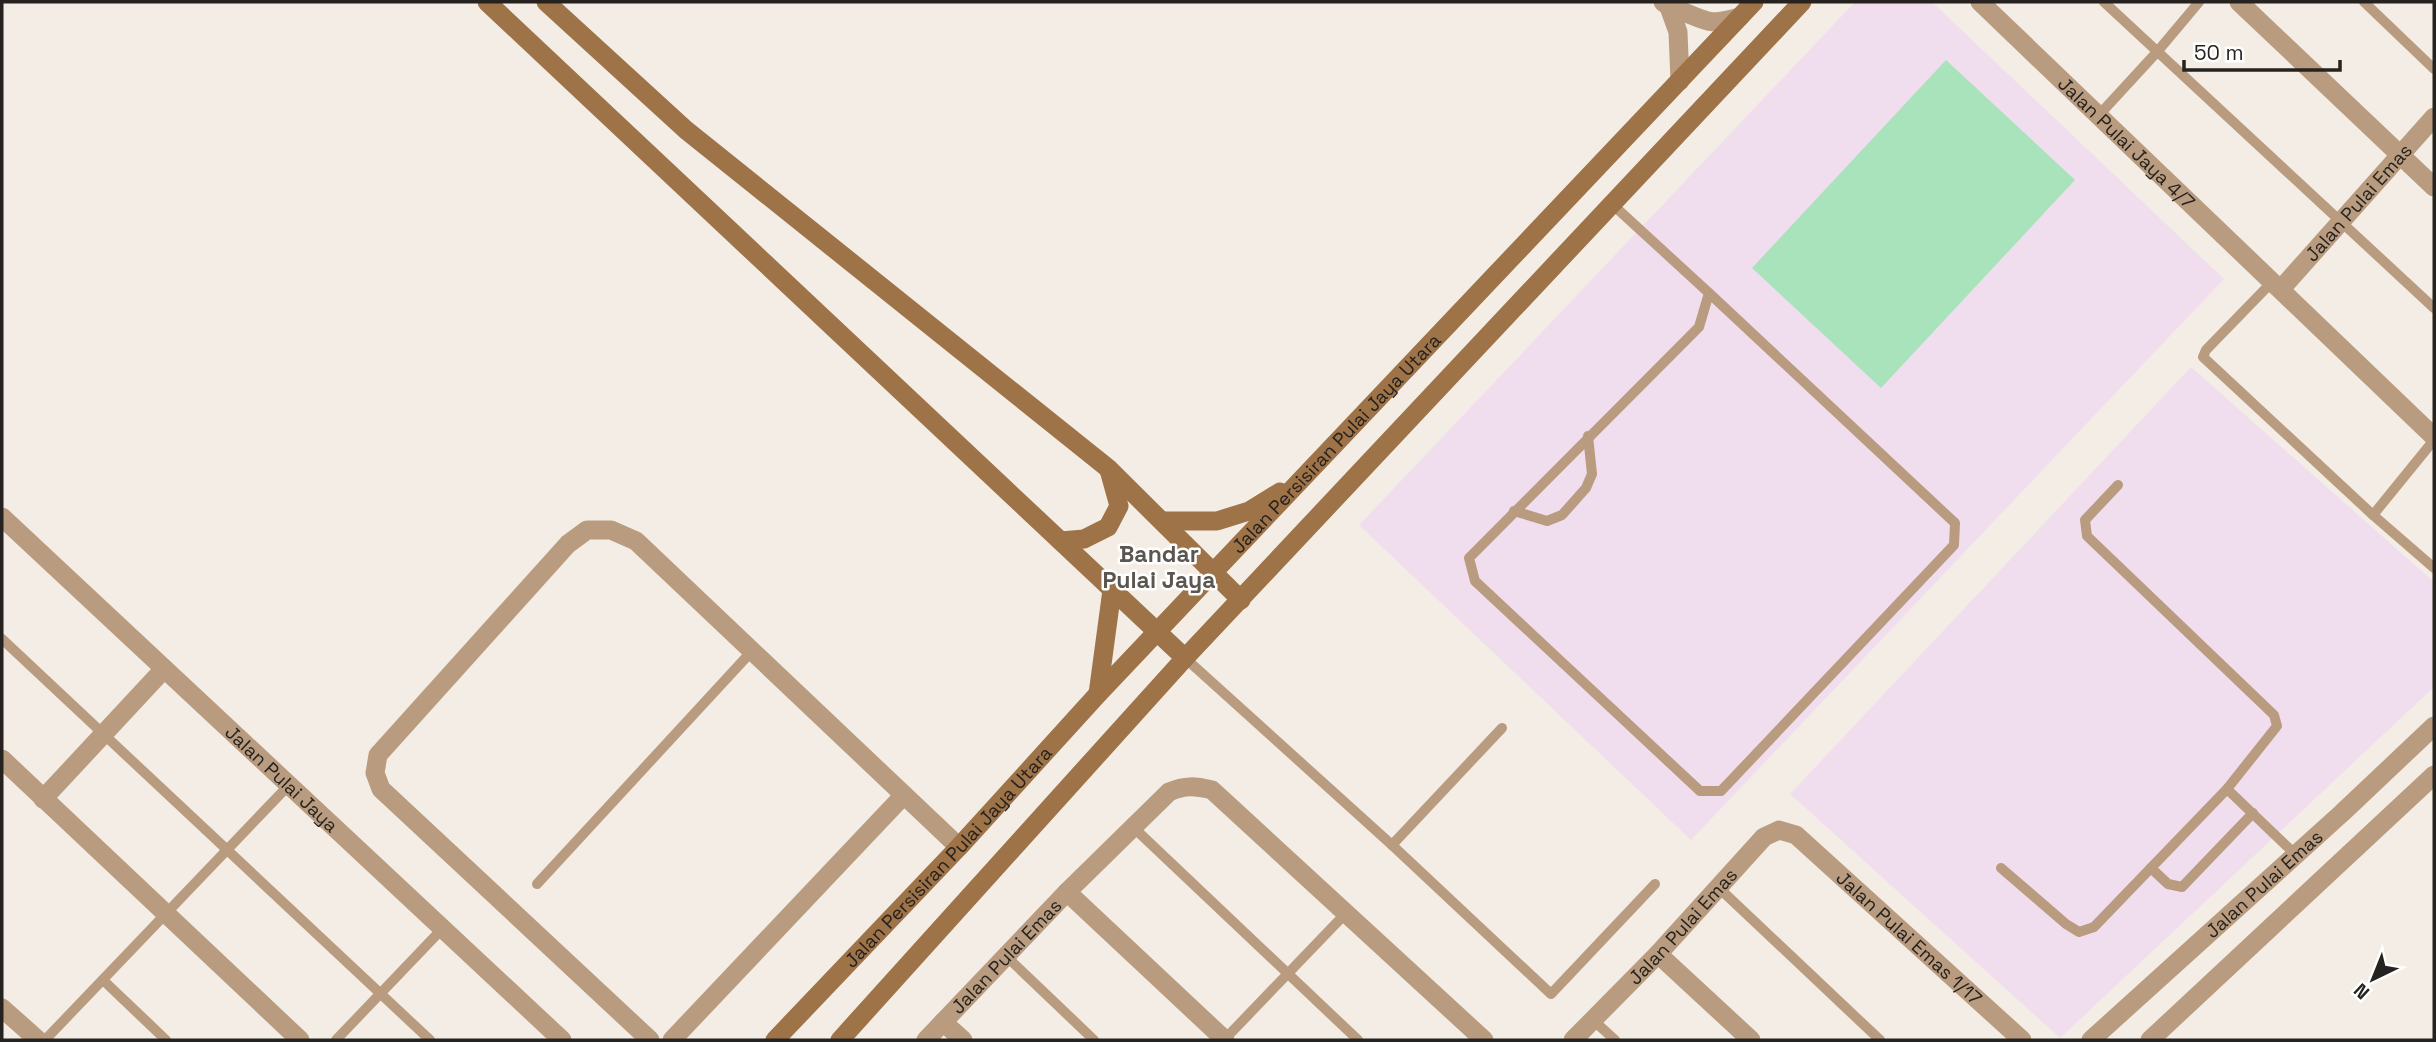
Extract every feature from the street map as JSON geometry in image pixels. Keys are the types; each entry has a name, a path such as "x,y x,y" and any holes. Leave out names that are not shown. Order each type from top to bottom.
{"main road":[{"path":"487,2 1185,658"},
{"path":"546,2 686,130 1109,469 1241,600"},
{"name":"Jalan Persisiran Pulai Jaya Utara","path":"775,1040 1157,631 1755,2"},
{"name":"Jalan Persisiran Pulai Jaya Utara","path":"840,1040 1185,658 1802,2"},
{"path":"1061,541 1084,539 1108,527 1119,506 1109,469"},
{"path":"1162,521 1217,521 1249,510 1299,481"},
{"path":"1098,694 1112,590"}],"street":[{"name":"Jalan Pulai Jaya 4/7","path":"1980,2 2434,439"},
{"path":"2239,2 2434,187"},
{"path":"1669,4 1706,22 1720,23 1740,17"},
{"path":"1669,4 1678,32 1680,81"},
{"name":"Jalan Pulai Emas","path":"2277,286 2341,224 2434,117"},
{"name":"Jalan Pulai Jaya","path":"2,517 562,1040"},
{"path":"650,1040 381,789 376,773 377,755 568,544 587,530 611,530 636,541 959,846"},
{"path":"43,799 164,669"},
{"name":"Jalan Pulai Emas","path":"2091,1040 2434,726"},
{"path":"2,759 300,1040"},
{"name":"Jalan Pulai Emas","path":"2150,1040 2434,775"},
{"name":"Jalan Pulai Emas","path":"926,1040 1067,892 1169,792 1181,786 1212,790 1347,912"},
{"path":"671,1040 904,795"},
{"name":"Jalan Pulai Emas","path":"1573,1040 1658,954 1764,837 1779,830 1796,835"},
{"name":"Jalan Pulai Emas 1/17","path":"1796,835 2022,1040"},
{"name":"Jalan Pulai Emas","path":"1067,892 1224,1040"},
{"path":"1347,912 1485,1040"},
{"path":"1658,954 1751,1040"},
{"path":"2,1008 38,1040"},
{"name":"Jalan Pulai Emas","path":"943,1022 963,1040"}],"lane":[{"path":"2104,2 2434,308"},
{"path":"2099,115 2199,2"},
{"path":"2364,2 2434,69"},
{"path":"1612,204 1709,293 1955,523 1954,545 1721,791 1700,791 1475,581 1469,558 1699,327 1709,293"},
{"path":"2277,286 2206,350 2203,356 2373,515 2434,568"},
{"path":"1514,511 1547,521 1562,515 1586,488 1592,474 1588,436"},
{"path":"2373,515 2434,439"},
{"path":"2001,868 2066,924 2079,932 2094,927 2227,789 2277,726 2274,715 2087,536 2085,520 2118,485"},
{"path":"2,639 430,1040"},
{"path":"537,884 752,651"},
{"path":"1185,658 1392,845 1551,994 1655,884"},
{"path":"1392,845 1502,728"},
{"path":"45,1040 289,785"},
{"path":"2227,789 2296,855"},
{"path":"2151,868 2168,884 2182,887 2253,813"},
{"path":"1133,827 1358,1040"},
{"path":"1719,888 1880,1040"},
{"path":"1224,1040 1347,912"},
{"path":"336,1040 443,928"},
{"path":"1006,957 1094,1040"},
{"path":"103,980 166,1040"},
{"path":"1593,1020 1615,1040"}],"shaded area":[{"path":"1855,2 1932,2 2224,279 1691,840 1359,525"},
{"path":"2191,367 2434,582 2434,687 2060,1038 1790,794"}],"green space":[{"path":"1946,60 2075,180 1881,388 1752,268"}],"district":[{"name":"Bandar Pulai Jaya","path":"1159,567"}]}
